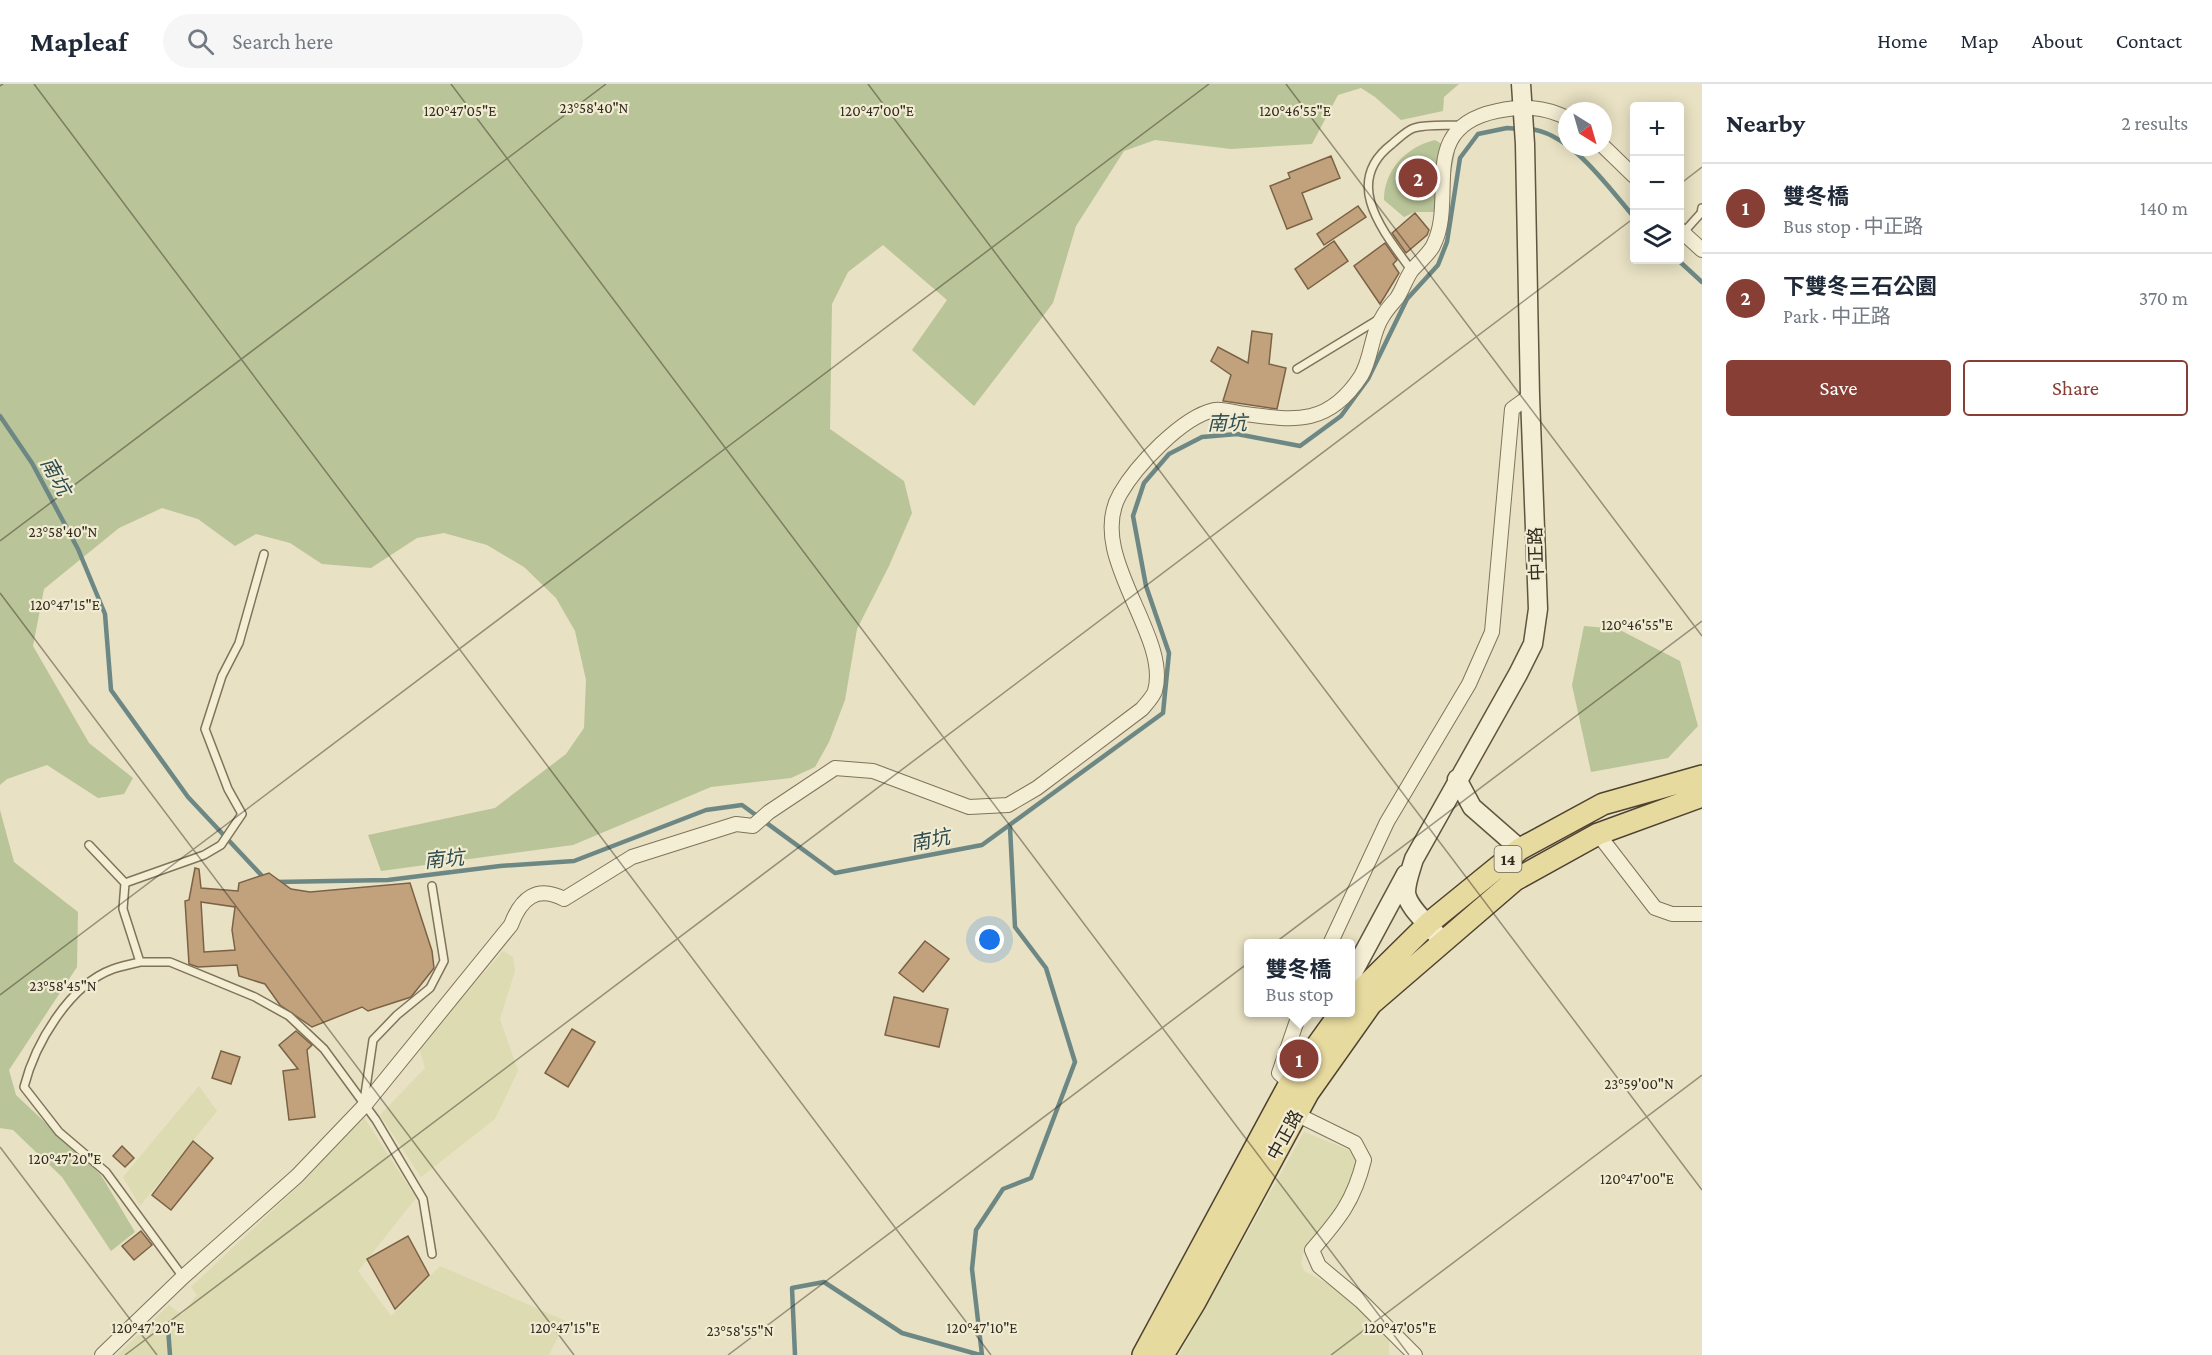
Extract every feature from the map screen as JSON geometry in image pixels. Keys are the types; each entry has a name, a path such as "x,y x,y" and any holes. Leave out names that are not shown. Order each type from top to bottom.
{"main road":[{"name":"14","path":"1355,996 1429,923 1520,849 1603,804 1702,776"},
{"name":"中正路","path":"1163,1355 1195,1302 1296,1114 1336,1051 1371,1004 1515,880 1598,834 1702,796"},
{"name":"中正路","path":"1143,1355 1290,1083 1337,1017"}],"street":[{"path":"1521,84 1523,113"},
{"path":"102,1355 183,1277 297,1176 364,1106 511,925 517,908 531,896 550,892 564,899 632,857 736,824 753,826 769,812 835,768 873,771 969,807 1008,805 1037,788 1142,709 1155,692 1157,670 1152,645 1118,562 1112,526 1119,496 1137,469 1161,443 1182,427 1214,410 1289,421 1309,418 1331,407 1352,390 1363,372 1381,318 1398,296 1412,271 1433,247 1440,227 1441,182 1446,153 1462,125 1479,115 1550,109 1558,113"},
{"name":"中正路","path":"1442,941 1429,923 1412,907 1406,891 1414,859 1533,644 1538,609 1523,113"},
{"path":"1612,154 1630,171"},
{"path":"1684,234 1702,250"},
{"path":"1332,939 1386,822 1469,684 1492,632 1512,409 1530,396"},
{"path":"1457,779 1472,807 1520,849"},
{"path":"1598,834 1655,908 1672,914 1702,914"},
{"path":"1355,969 1414,859"},
{"path":"1290,1083 1279,1073 1298,1017"},
{"path":"1312,1051 1329,1017"},
{"path":"1296,1114 1355,1143 1364,1160 1357,1188 1340,1217 1312,1250 1319,1266 1361,1301 1415,1355"}],"lane":[{"path":"1412,271 1383,230 1366,188 1370,167 1387,148 1413,128 1462,125"},
{"path":"1684,228 1701,213 1702,208"},
{"path":"1297,369 1381,318"},
{"path":"125,883 204,855 221,844 242,814 228,789 205,729 222,676 239,643 264,554"},
{"path":"89,845 125,883 123,909 140,962"},
{"path":"364,1106 373,1040 397,1015 430,988 444,962 432,885"},
{"path":"183,1277 106,1172 59,1132 24,1087 30,1064 77,992 112,969 140,962 170,962 216,979 289,1016 324,1049 376,1120 423,1199 432,1254"}],"green space":[{"path":"0,84 1459,84 1444,97 1443,111 1401,120 1361,88 1338,95 1312,144 1231,149 1155,140 1124,151 1076,226 1053,303 974,406 912,350 947,300 883,245 848,272 832,304 830,429 904,481 912,513 889,566 857,629 845,700 829,742 815,767 791,778 711,787 573,845 381,871 368,835 495,808 566,754 584,728 586,680 575,631 556,598 524,567 487,545 444,533 417,538 371,568 322,564 290,543 256,534 235,546 198,519 162,508 119,528 44,589 33,646 89,743 133,778 124,794 98,798 47,765 7,779 0,785"},
{"path":"1435,140 1455,152 1444,212 1415,212 1404,217 1384,200 1388,179 1392,170 1406,154 1424,143"},
{"path":"1584,626 1618,629 1680,661 1698,726 1668,758 1591,772 1572,685"},
{"path":"0,810 14,862 78,912 77,967 9,1070 16,1095 101,1175 135,1232 111,1251 62,1177 13,1130 0,1128"},
{"path":"503,951 513,957 515,971 500,1019 518,1071 495,1119 421,1177 380,1115 425,1068 419,1047"},
{"path":"199,1086 217,1111 140,1206 123,1177"},
{"path":"362,1114 416,1198 358,1271 391,1316 440,1266 566,1321 549,1355 117,1355 169,1305 182,1315 197,1295 191,1287 305,1180"},
{"path":"1304,1132 1349,1150 1357,1162 1356,1172 1337,1210 1303,1254 1301,1262 1304,1271 1340,1290 1389,1335 1389,1355 1179,1355"}],"building":[{"path":"1331,156 1340,178 1302,193 1312,219 1287,229 1270,186 1290,178 1288,173"},
{"path":"1358,206 1366,217 1324,245 1317,234"},
{"path":"1415,213 1429,230 1427,235 1406,253 1392,233"},
{"path":"1334,241 1348,261 1308,289 1295,269"},
{"path":"1385,243 1397,260 1393,264 1399,273 1380,304 1354,266"},
{"path":"1252,331 1272,334 1269,364 1286,368 1277,409 1223,401 1231,375 1211,361 1218,347 1248,363"},
{"path":"195,868 199,869 201,888 238,891 239,883 269,873 291,889 310,892 410,883 432,951 434,968 411,997 368,1011 362,1007 312,1027 280,1005 265,984 239,976 237,965 198,967 189,964 185,901 189,900","holes":["201,902 235,907 232,930 235,950 204,952"]},
{"path":"925,941 949,959 923,992 899,973"},
{"path":"894,997 948,1009 939,1047 885,1035"},
{"path":"572,1029 595,1042 568,1087 545,1073"},
{"path":"296,1031 312,1045 307,1050 315,1117 289,1120 283,1071 298,1069 279,1045"},
{"path":"221,1051 240,1057 231,1084 212,1078"},
{"path":"193,1141 213,1158 171,1210 152,1195"},
{"path":"122,1146 134,1158 125,1167 113,1156"},
{"path":"141,1231 152,1245 134,1260 122,1246"},
{"path":"408,1236 429,1275 395,1309 367,1259"}],"waterway":[{"name":"南坑","path":"276,882 388,880 500,866 574,861 706,810 742,805 835,873 982,845 1163,713 1169,653 1146,586 1133,516 1144,483 1169,454 1202,437 1237,434 1300,446 1341,416 1368,379 1407,299 1438,265 1447,242 1460,158 1478,134 1507,128 1520,129"},
{"name":"南坑","path":"1529,129 1544,132 1573,150 1630,212"},
{"name":"南坑","path":"1682,264 1702,282"},
{"name":"南坑","path":"0,416 32,463 78,549 105,614 111,690 188,797 264,878"},
{"path":"982,1355 972,1269 976,1230 1003,1189 1031,1178 1075,1062 1046,968 1015,927 1010,827"},
{"path":"795,1355 792,1288 824,1282 902,1333 980,1355"},
{"path":"168,1328 170,1355"}],"place":[{"name":"下雙冬三石公園","path":"1418,178"},
{"name":"雙冬橋","path":"1299,1059"}]}
